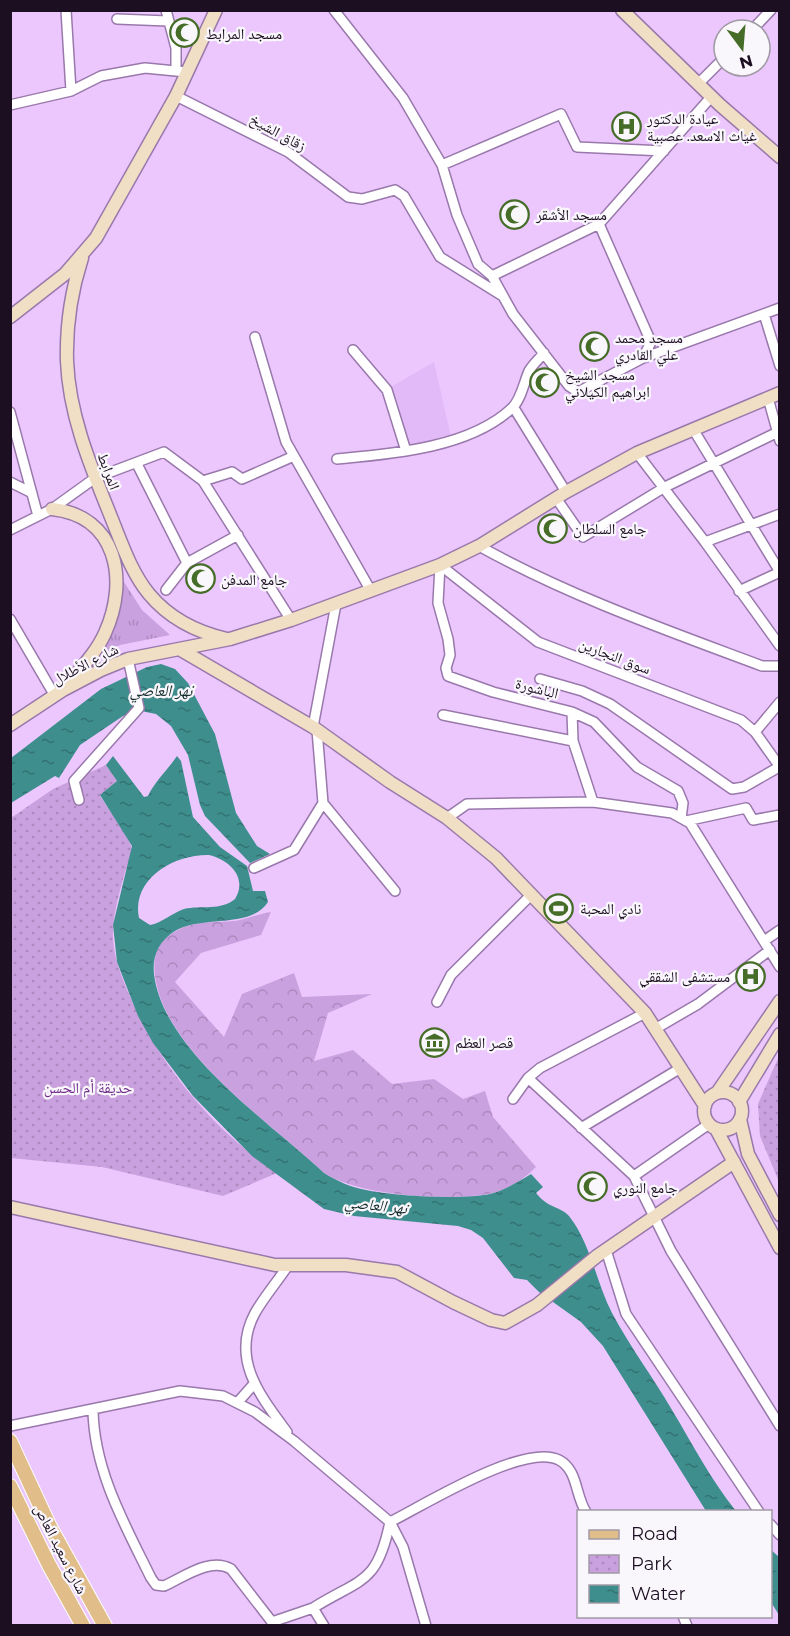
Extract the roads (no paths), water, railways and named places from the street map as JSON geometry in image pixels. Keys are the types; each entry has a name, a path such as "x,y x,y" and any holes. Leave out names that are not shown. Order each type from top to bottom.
{"main road":[{"path":"10,316 44,291 82,258 101,229 176,96 181,71 216,10"},
{"path":"622,10 698,84 778,152"},
{"name":"المرابط","path":"82,258 68,320 67,363 75,415 96,478 133,570 150,595 186,624 230,639"},
{"name":"شارع الأطلال","path":"10,725 100,670 230,639 291,620 440,566 479,546 561,495 637,453 774,396"},
{"path":"52,509 67,510 92,522 108,544 117,572 115,603 105,633 88,661 59,693"},
{"path":"181,650 315,729 390,782 447,818 496,858 645,1013 679,1070 705,1106"},
{"path":"780,1001 717,1093 705,1106 705,1116 734,1162 780,1248"},
{"path":"780,1034 739,1102 740,1119 748,1154 780,1215"},
{"path":"717,1093 730,1094 739,1102"},
{"path":"713,1126 727,1129 740,1119"},
{"path":"10,1207 287,1267 346,1264 397,1272 453,1302 500,1323 513,1320 537,1305 601,1253 734,1162"},
{"path":"10,1441 50,1527 105,1626"},
{"name":"شارع سعيد العاص","path":"10,1486 49,1565 83,1626"}],"street":[{"path":"66,10 71,92"},
{"path":"10,105 71,92 101,76 145,68 181,71 166,10"},
{"path":"334,10 403,98 442,165 458,215 478,264 492,276 513,314 569,386 578,392 642,358 780,308"},
{"path":"117,19 168,21"},
{"path":"698,84 712,70"},
{"name":"زقاق الشيخ","path":"176,96 288,152 348,197 362,199 395,190 404,196 441,257 504,297"},
{"path":"492,276 599,224 712,96"},
{"path":"442,165 561,114 577,147 664,150"},
{"path":"599,224 651,342 642,358"},
{"path":"764,314 780,366"},
{"path":"255,337 286,442 371,591"},
{"path":"354,350 387,390 406,451"},
{"path":"337,459 406,451 449,441 480,429 514,408 530,368 544,353"},
{"path":"514,408 583,537 665,488 779,435 774,396"},
{"path":"10,412 38,516"},
{"path":"693,429 780,572 739,591"},
{"path":"10,530 52,509 96,478 164,452 203,481 291,620"},
{"path":"637,453 705,542 779,646"},
{"path":"203,481 232,472 242,479 294,456"},
{"path":"137,464 187,563"},
{"path":"10,482 32,493"},
{"path":"705,542 780,514"},
{"path":"166,590 187,563 238,535"},
{"path":"479,546 536,576 612,609 762,666 780,666"},
{"name":"الباشورة","path":"440,566 438,603 448,639 450,655 446,668 448,676 493,692 572,712 594,722 637,767 678,791 683,803 683,820"},
{"name":"سوق النجارين","path":"440,566 538,642 741,720 755,732 779,767"},
{"path":"336,604 315,729 323,803 395,891"},
{"path":"11,621 59,693"},
{"path":"79,800 74,781 139,708 130,664"},
{"path":"540,679 582,691 610,704 732,789 744,787 779,767"},
{"path":"755,732 780,702"},
{"path":"572,712 573,741 593,802"},
{"path":"443,715 573,741"},
{"path":"447,818 468,804 593,802 672,813 683,820 780,967"},
{"path":"254,868 294,850 323,803"},
{"path":"683,820 746,808 753,820 780,815"},
{"path":"437,1002 451,975 531,895"},
{"path":"764,941 780,930"},
{"path":"655,1029 698,1004 770,950"},
{"path":"513,1099 528,1078 540,1068 645,1013"},
{"path":"581,1128 679,1070"},
{"path":"528,1078 634,1176 653,1216 747,1377 780,1426"},
{"path":"634,1176 713,1126"},
{"path":"601,1253 626,1314 758,1510"},
{"path":"287,1267 255,1313 247,1335 246,1355 253,1385 294,1441"},
{"path":"238,1402 253,1385"},
{"path":"10,1426 180,1391 203,1392 238,1402 294,1441 390,1522 403,1547 426,1626"},
{"path":"93,1410 93,1436 111,1494 156,1585 165,1586 212,1564 222,1564 231,1569 273,1624 351,1589 371,1573 385,1548 390,1522"},
{"path":"390,1522 492,1470 520,1459 540,1456 559,1460 573,1472 576,1491 585,1510"},
{"path":"313,1608 324,1626"}],"water":[{"name":"نهر العاصي","path":"161,664 175,669 188,683 215,734 236,813 257,846 270,854 250,863 205,816 200,805 188,755 171,726 156,714 141,711 123,716 80,745 59,778 55,776 11,803 11,758 101,689 147,667"},
{"path":"113,756 144,797 148,796 177,756 181,761 193,817 220,847 247,866 253,891 265,891 268,902 250,916 186,926 169,935 158,949 154,961 154,974 162,1003 177,1031 198,1058 222,1084 324,1173 349,1185 393,1194 463,1197 496,1192 531,1174 543,1187 536,1193 545,1202 566,1213 577,1227 606,1301 619,1326 710,1475 735,1510 705,1510 603,1346 581,1322 539,1292 527,1280 514,1278 483,1238 471,1230 458,1226 354,1216 324,1209 252,1156 193,1096 153,1043 138,1016 117,962 113,925 132,846 100,795 117,781 106,765","holes":["209,855 224,861 238,877 239,884 235,899 224,905 184,909 150,925 139,918 138,904 148,881 169,864 182,859"]},
{"path":"772,1551 779,1557 779,1615 772,1604"}],"place":[{"name":"مسجد المرابط","path":"185,33"},
{"name":"عيادة الدكتور غياث الاسعد. عصبية","path":"626,127"},
{"name":"مسجد الأشقر","path":"515,214"},
{"name":"مسجد محمد علي القادري","path":"594,346"},
{"name":"مسجد الشيخ ابراهيم الكيلاني","path":"544,383"},
{"name":"جامع السلطان","path":"552,528"},
{"name":"جامع المدفن","path":"200,579"},
{"name":"نادي المحبة","path":"559,908"},
{"name":"مستشفى الشققي","path":"751,976"},
{"name":"قصر العظم","path":"434,1042"},
{"name":"جامع النوري","path":"592,1187"}],"park label":[{"name":"حديقة أم الحسن","path":"88,1087"}]}
